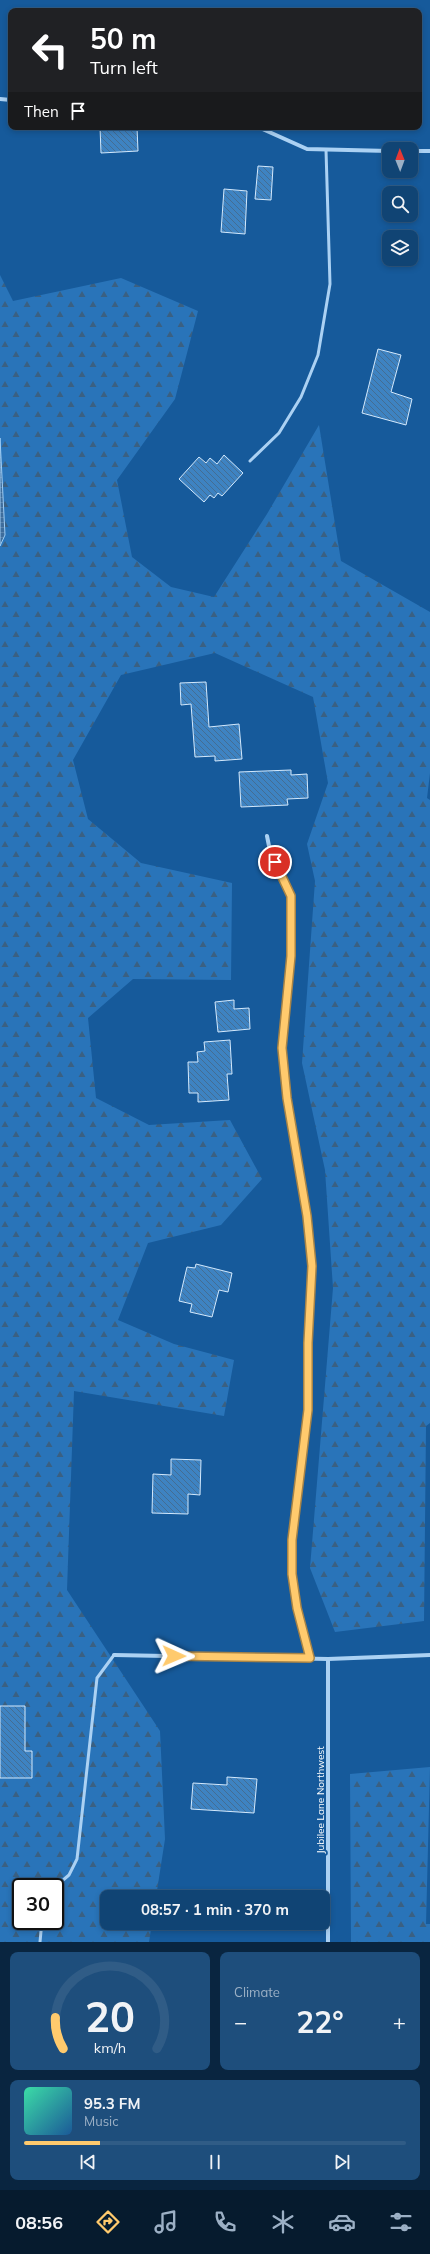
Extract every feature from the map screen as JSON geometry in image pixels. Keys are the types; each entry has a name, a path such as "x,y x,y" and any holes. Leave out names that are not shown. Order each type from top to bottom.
{"street":[{"path":"265,130 307,149 382,151"},
{"path":"418,151 430,151"},
{"path":"267,836 270,851 291,896 291,956 282,1048 287,1098 307,1216 312,1266 308,1343 308,1410 292,1540 292,1574 297,1608 310,1658"},
{"path":"114,1655 328,1659 430,1655"},
{"name":"Jubilee Lane Northwest","path":"328,1659 328,1942"}],"lane":[{"path":"250,461 279,433 301,397 318,355 330,284 326,150"},
{"path":"64,1879 69,1875 77,1859 97,1678 114,1655"},
{"path":"40,1942 41,1930"}],"green space":[{"path":"0,275 13,301 121,278 198,311 175,399 117,480 132,557 171,587 214,597 267,514 319,425 341,561 430,612 430,773 427,798 430,800 430,1423 426,1426 424,1621 335,1632 310,1568 333,1288 325,1170 302,1063 315,881 307,844 328,783 313,697 215,653 121,675 73,760 88,819 141,863 232,883 231,980 133,979 88,1018 96,1098 149,1125 230,1120 262,1179 221,1225 148,1243 118,1320 174,1344 234,1360 224,1416 74,1391 67,1590 160,1731 165,1839 157,1890 100,1890 100,1930 151,1930 149,1942 0,1942 0,546 5,535 0,438"},
{"path":"430,1767 426,1924 430,1924 430,1942 351,1942 350,1774"}],"shaded area":[{"path":"0,438 5,535 0,546"}],"building":[{"path":"100,130 137,130 138,151 101,153"},
{"path":"258,166 273,167 271,200 255,199"},
{"path":"224,189 247,191 245,234 221,232"},
{"path":"378,349 401,355 391,392 412,399 406,425 362,413"},
{"path":"224,455 243,473 222,496 218,493 214,498 210,495 204,502 179,479 199,457 206,463 210,458 217,464"},
{"path":"206,682 209,727 239,724 242,759 215,761 215,756 195,757 191,704 181,705 180,683"},
{"path":"291,770 291,775 307,774 308,798 287,799 288,805 241,807 239,772"},
{"path":"234,1000 234,1009 249,1008 250,1029 218,1032 215,1002"},
{"path":"230,1040 232,1074 227,1074 229,1100 198,1102 198,1093 189,1093 188,1062 198,1062 197,1052 205,1051 204,1042"},
{"path":"196,1264 232,1273 228,1292 219,1290 212,1317 190,1312 192,1304 179,1301 187,1267 195,1268"},
{"path":"171,1459 201,1460 200,1495 188,1494 188,1514 152,1513 153,1474 171,1475"},
{"path":"0,1706 25,1706 25,1751 32,1751 32,1778 0,1778"},
{"path":"227,1777 257,1779 254,1813 191,1809 193,1783 227,1785"}],"route":[{"path":"174,1656 310,1658 297,1608 292,1574 292,1540 308,1410 308,1343 312,1266 307,1216 291,1127 283,1068 282,1048 291,956 291,896 275,862"}]}
